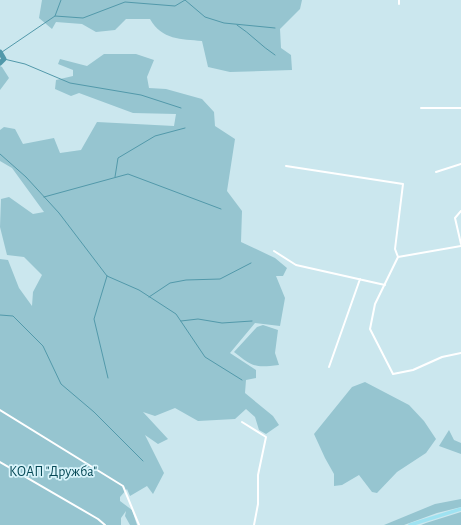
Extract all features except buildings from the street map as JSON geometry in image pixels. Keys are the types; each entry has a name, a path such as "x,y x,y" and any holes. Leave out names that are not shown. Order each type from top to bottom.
{"main road":[{"path":"410,525 461,509"}],"street":[{"path":"421,108 461,108"},
{"path":"436,172 461,164"},
{"path":"286,166 403,184 395,249 398,257 375,304 370,329 393,374 413,370 442,357 461,353"},
{"path":"398,257 461,245 455,218 461,212"},
{"path":"274,251 296,264 385,285"},
{"path":"329,367 360,279"},
{"path":"0,410 122,486 139,525"},
{"path":"242,422 266,437 258,475 258,504 254,525"},
{"path":"0,462 98,519 105,525"}],"green space":[{"path":"42,0 302,0 300,9 280,29 281,48 291,55 292,70 230,72 208,67 202,41 179,39 166,35 155,26 150,19 126,19 115,30 96,32 82,24 56,22 52,29 39,18"},
{"name":"КОАП \"Дружба\"","path":"104,54 136,54 154,60 147,77 149,88 166,89 202,99 214,112 215,126 235,139 227,191 242,211 241,242 275,258 287,268 283,276 276,276 285,298 280,326 255,323 230,353 256,370 256,378 246,380 245,393 273,416 279,425 266,434 259,430 255,417 246,409 235,419 198,421 175,408 155,416 143,412 168,439 158,444 145,435 164,473 153,494 147,486 130,496 127,489 120,497 120,501 132,510 137,525 130,525 125,516 126,511 121,518 121,525 0,525 0,259 8,260 19,288 32,306 33,292 42,275 24,257 7,255 0,227 1,199 9,197 33,214 44,212 12,168 0,161 0,130 4,127 15,129 23,144 54,138 60,153 81,150 97,122 174,126 176,114 133,113 79,93 71,96 55,89 56,80 73,76 73,70 58,64 60,59 87,66"},
{"path":"0,66 9,78 0,90"},
{"path":"263,325 278,330 275,353 279,365 255,365 246,361 234,352 257,327"},
{"path":"365,382 409,405 424,421 436,439 426,453 397,472 377,493 372,492 359,475 342,485 334,486 334,474 314,434 352,387"},
{"path":"449,430 454,440 461,443 461,454 439,446"},
{"path":"461,499 461,507 437,513 404,525 384,525 435,504"},
{"path":"461,512 461,525 421,525 426,523"}],"waterway":[{"path":"55,16 61,0"},
{"path":"185,0 205,17 224,23 275,28"},
{"path":"2,52 55,16 83,18 125,2 175,6 185,0"},
{"path":"237,25 275,55"},
{"path":"0,52 4,59 0,63"},
{"path":"4,59 25,64 70,83 141,95 181,108"},
{"path":"115,177 118,158 155,136 185,128"},
{"path":"0,154 26,177 59,213 107,276 139,290 176,314 205,357 242,380"},
{"path":"44,197 128,174 221,209"},
{"path":"149,297 170,283 186,280 220,279 251,263"},
{"path":"107,276 94,319 108,378"},
{"path":"0,315 13,316 43,346 61,384 94,412 143,461"},
{"path":"181,321 198,319 222,323 252,321"}]}
